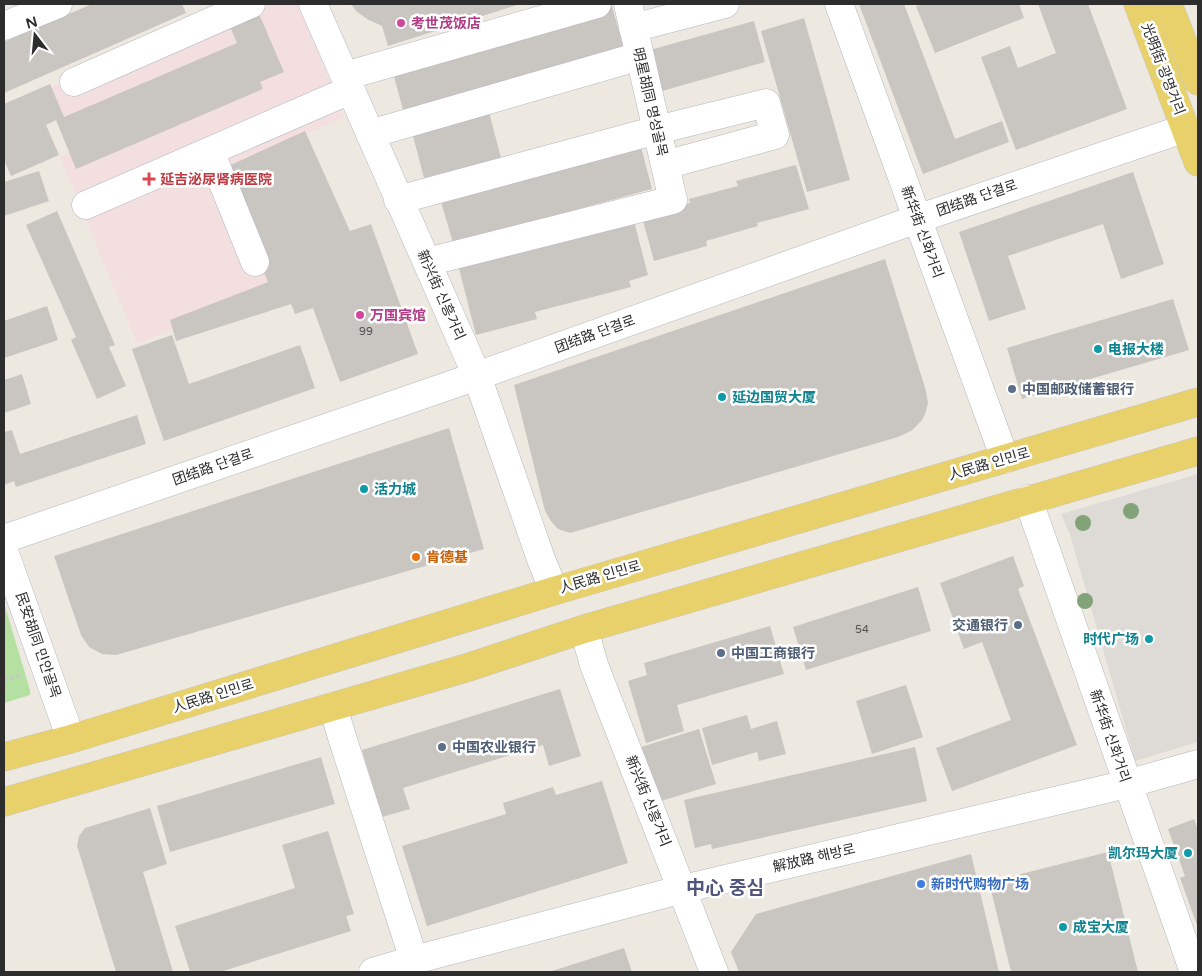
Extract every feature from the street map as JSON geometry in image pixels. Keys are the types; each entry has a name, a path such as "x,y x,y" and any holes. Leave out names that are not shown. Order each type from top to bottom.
{"main road":[{"name":"光明街 광명거리","path":"1138,4 1198,162"},
{"name":"光明街 광명거리","path":"1168,4 1198,81"},
{"name":"人民路 인민로","path":"4,758 554,591 1198,402"},
{"path":"4,802 466,668 584,629 1198,451"},
{"path":"4,748 30,751"}],"street":[{"path":"4,26 58,4"},
{"path":"74,82 201,14 251,4"},
{"name":"新兴街 신흥거리","path":"313,4 477,376 554,591"},
{"path":"86,205 210,151 348,83 597,4"},
{"path":"630,16 724,4"},
{"name":"新华街 신화거리","path":"839,4 1004,459"},
{"name":"明星胡同 명성골목","path":"427,262 673,200 630,16"},
{"path":"370,134 640,56"},
{"path":"398,200 657,130 766,103 775,136 665,165"},
{"name":"团结路 단결로","path":"4,539 477,376 917,219 1186,128"},
{"path":"210,151 255,262"},
{"name":"新华街 신화거리","path":"1028,499 1194,972"},
{"name":"民安胡同 민안골목","path":"4,551 71,739"},
{"name":"新兴街 신흥거리","path":"584,629 594,665 714,972"},
{"path":"333,707 414,960"},
{"name":"解放路 해방로","path":"373,972 683,889 1127,784 1198,764"}],"shaded area":[{"name":"延吉泌尿肾病医院","path":"243,4 299,4 344,117 254,159 275,289 137,344 60,157 76,149 51,88"},
{"name":"时代广场","path":"1198,474 1198,742 1135,761 1070,535 1061,514"}],"green space":[{"path":"4,603 30,695 4,703"}],"building":[{"path":"92,4 182,4 186,13 4,93 4,42"},
{"path":"351,4 520,4 388,46 382,26 367,19 356,11"},
{"path":"859,4 904,4 955,139 1002,121 1009,142 923,174"},
{"path":"922,4 1019,4 1024,18 935,53 916,6"},
{"path":"1038,4 1088,4 1127,109 1016,150 981,57 1010,46 1018,68 1056,53"},
{"path":"612,6 625,53 405,117 392,69"},
{"path":"259,14 284,72 260,82 263,89 76,169 56,120 46,125 59,155 11,176 4,160 4,104 50,84 64,117 237,43 230,27"},
{"path":"804,18 850,180 807,192 761,31"},
{"path":"754,21 765,62 662,91 650,50"},
{"path":"489,112 501,158 424,178 412,132"},
{"path":"305,131 350,231 371,224 418,354 340,382 313,308 295,314 291,304 176,341 170,320 268,282 222,169"},
{"path":"640,143 652,189 453,243 440,198"},
{"path":"796,165 809,209 757,223 758,226 706,241 707,246 654,261 642,217 690,203 689,199 738,186 736,181"},
{"path":"39,171 49,201 4,216 4,182"},
{"path":"1133,172 1164,264 1121,279 1103,224 1008,256 1026,309 989,321 959,232"},
{"path":"57,211 115,345 109,347 126,386 97,399 71,340 76,337 26,225"},
{"path":"634,221 648,275 629,281 631,287 535,312 537,319 476,335 456,257"},
{"name":"延边国贸大厦","path":"885,259 926,391 928,403 922,420 911,431 898,437 570,533 558,529 551,521 545,511 514,385"},
{"name":"电报大楼","path":"1173,299 1189,350 1022,399 1007,348"},
{"path":"47,306 58,340 4,358 4,321"},
{"path":"172,335 189,384 300,345 315,388 164,441 132,349"},
{"path":"22,374 31,404 4,413 4,380"},
{"path":"137,415 146,444 16,487 14,481 4,485 4,432 12,430 20,454"},
{"name":"活力城","path":"449,428 484,549 116,655 102,654 89,647 81,635 54,556"},
{"path":"1013,556 1024,586 1018,589 1077,745 952,791 936,748 1011,720 982,642 964,649 940,583"},
{"path":"918,587 931,631 806,670 793,627"},
{"path":"770,626 784,674 677,705 684,731 646,743 628,681 647,675 644,663"},
{"path":"906,685 923,737 872,754 856,701"},
{"path":"560,689 581,756 549,766 543,745 403,788 410,809 382,817 362,750"},
{"path":"747,715 751,729 777,721 786,754 759,761 757,752 712,765 702,728"},
{"path":"699,729 716,784 658,802 641,747"},
{"path":"915,747 927,801 712,849 711,844 695,848 684,800"},
{"path":"321,757 335,804 170,852 157,806"},
{"path":"602,781 628,863 427,926 402,846 506,814 503,803 553,787 556,795"},
{"path":"150,808 167,864 143,872 173,972 116,972 77,846 79,836 85,828"},
{"name":"凯尔玛大厦","path":"1194,819 1198,830 1198,928 1180,878 1185,876 1168,829"},
{"path":"328,831 354,914 346,916 351,931 220,972 190,972 175,926 295,888 282,845"},
{"name":"成宝大厦","path":"1108,852 1138,972 1011,972 989,882"},
{"name":"新时代购物广场","path":"971,854 999,972 739,972 731,952 756,914"},
{"path":"624,948 632,972 549,972"}],"place":[{"name":"考世茂饭店","path":"401,23"},
{"name":"延吉泌尿肾病医院","path":"149,179"},
{"name":"万国宾馆","path":"360,315"},
{"name":"电报大楼","path":"1098,349"},
{"name":"中国邮政储蓄银行","path":"1012,389"},
{"name":"延边国贸大厦","path":"722,397"},
{"name":"活力城","path":"364,489"},
{"name":"肯德基","path":"416,557"},
{"name":"交通银行","path":"1018,625"},
{"name":"时代广场","path":"1149,639"},
{"name":"中国工商银行","path":"721,653"},
{"name":"中国农业银行","path":"442,747"},
{"name":"凯尔玛大厦","path":"1188,853"},
{"name":"新时代购物广场","path":"921,884"},
{"name":"成宝大厦","path":"1063,927"}],"district":[{"name":"中心 중심","path":"725,888"}]}
